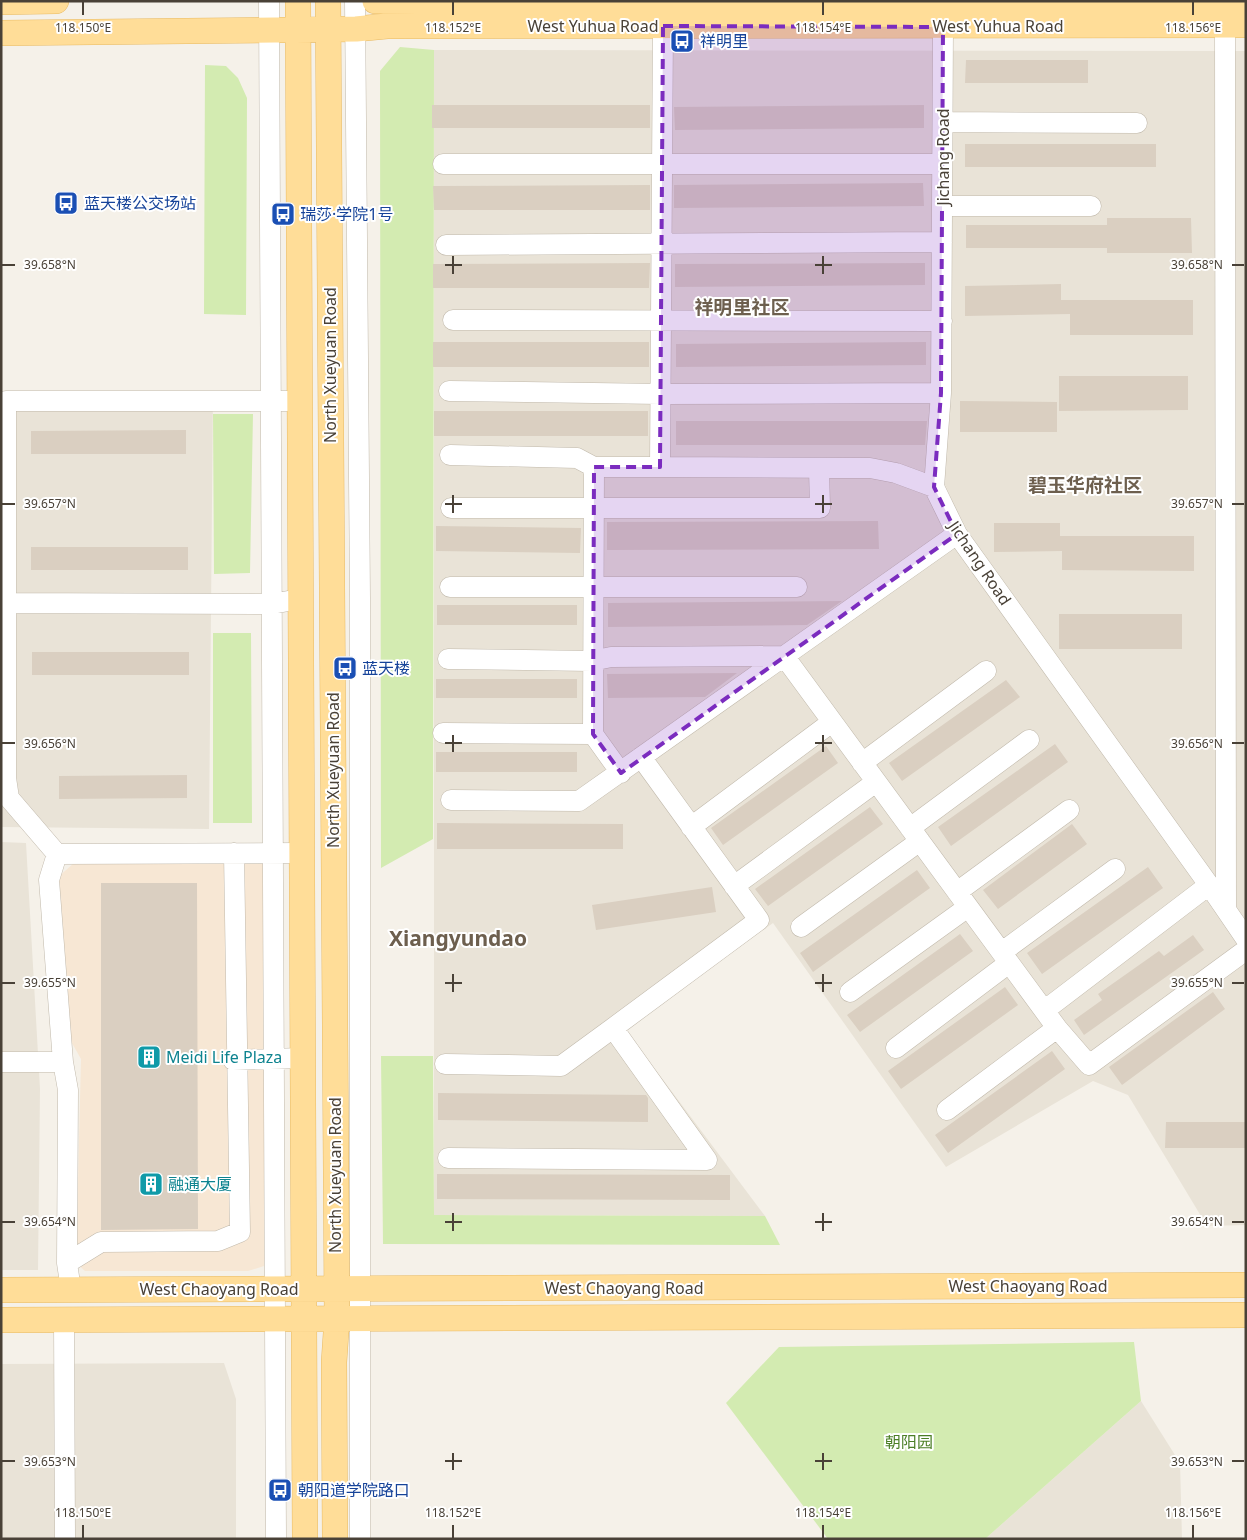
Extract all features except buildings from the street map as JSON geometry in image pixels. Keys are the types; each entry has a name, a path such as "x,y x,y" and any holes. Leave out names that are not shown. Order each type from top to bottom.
{"main road":[{"path":"1,2 56,1"},
{"name":"North Xueyuan Road","path":"298,1 299,599 305,1289 304,1539"},
{"name":"North Xueyuan Road","path":"328,1 332,600 348,1289 348,1318 334,1362 335,1539"},
{"name":"West Yuhua Road","path":"374,1 605,2 808,10 943,27 1235,25"},
{"name":"West Yuhua Road","path":"1,33 356,29 386,26 663,26 808,10 1006,2 1246,2"},
{"path":"299,599 332,600"},
{"name":"West Chaoyang Road","path":"1,1290 1246,1285"},
{"name":"West Chaoyang Road","path":"1,1320 1246,1315"}],"street":[{"path":"269,1 276,1539"},
{"path":"348,1289 361,1239 360,597 355,1"},
{"path":"1226,910 1235,25"},
{"path":"660,467 663,26"},
{"name":"Jichang Road","path":"943,27 941,393 934,487 957,534 1246,939"},
{"path":"943,122 1137,123"},
{"path":"444,164 942,164"},
{"path":"942,206 1091,206"},
{"path":"446,245 942,242"},
{"path":"452,320 942,321"},
{"path":"449,391 661,394 941,393"},
{"path":"57,854 10,798 6,778 4,603 6,401 270,403 299,401"},
{"path":"450,455 576,458 594,467 870,468 896,474 934,487"},
{"path":"594,467 592,587 593,734 621,773"},
{"path":"451,508 820,508 819,468"},
{"path":"451,800 579,801 957,534"},
{"path":"450,587 797,587"},
{"path":"332,600 360,597"},
{"path":"4,603 272,604 299,599"},
{"path":"448,659 592,661 611,656 784,656"},
{"path":"784,656 1058,1028 1090,1065 1246,950"},
{"path":"862,763 986,671"},
{"path":"691,827 832,722"},
{"path":"443,733 593,734"},
{"path":"801,927 1029,740"},
{"path":"445,1064 561,1066 759,920 641,757"},
{"path":"734,886 876,782"},
{"path":"850,992 1069,810"},
{"path":"67,1262 101,1242 218,1242 235,1234 232,853"},
{"path":"57,854 301,853"},
{"path":"57,854 50,880 63,1062 68,1090 67,1262 70,1290"},
{"path":"896,1048 1115,869"},
{"path":"1046,1010 1209,885"},
{"path":"448,1158 708,1160 613,1028"},
{"path":"947,1110 1058,1028"},
{"path":"235,1060 302,1058"},
{"path":"1,1062 63,1062"},
{"path":"348,1318 360,1539"},
{"path":"67,1320 70,1538"}],"highlighted area":[{"path":"663,26 943,27 941,393 934,487 957,534 621,773 593,734 594,467 660,467"}],"shaded area":[{"path":"434,50 1246,51 1246,1225 1207,1226 1128,1095 1093,1081 946,1167 773,923 625,1029 765,1216 434,1215"},
{"path":"1,391 213,392 209,829 1,827"},
{"path":"1,842 26,843 40,1089 38,1270 1,1270"},
{"path":"74,863 263,864 266,1252 264,1266 248,1271 85,1271 76,1263 81,1059 68,1036 57,878"},
{"path":"224,1363 236,1399 236,1539 1,1539 1,1364"},
{"path":"1141,1401 1180,1463 1182,1539 985,1539"}],"green space":[{"path":"400,47 434,50 433,839 381,868 380,71"},
{"path":"205,65 226,66 238,78 247,98 246,315 204,314"},
{"path":"213,414 253,414 250,573 214,574"},
{"path":"213,633 251,633 252,823 213,823"},
{"path":"381,1056 433,1056 434,1215 765,1216 780,1245 383,1244"},
{"name":"朝阳园","path":"1134,1342 1141,1401 985,1539 828,1539 726,1403 779,1347"}],"place":[{"name":"祥明里","path":"682,41"},
{"name":"蓝天楼公交场站","path":"66,203"},
{"name":"瑞莎·学院1号","path":"283,214"},
{"name":"蓝天楼","path":"345,668"},
{"name":"Meidi Life Plaza","path":"149,1057"},
{"name":"融通大厦","path":"151,1184"},
{"name":"朝阳道学院路口","path":"280,1490"}],"district":[{"name":"祥明里社区","path":"742,307"},
{"name":"碧玉华府社区","path":"1085,485"},
{"name":"Xiangyundao","path":"458,939"}]}
